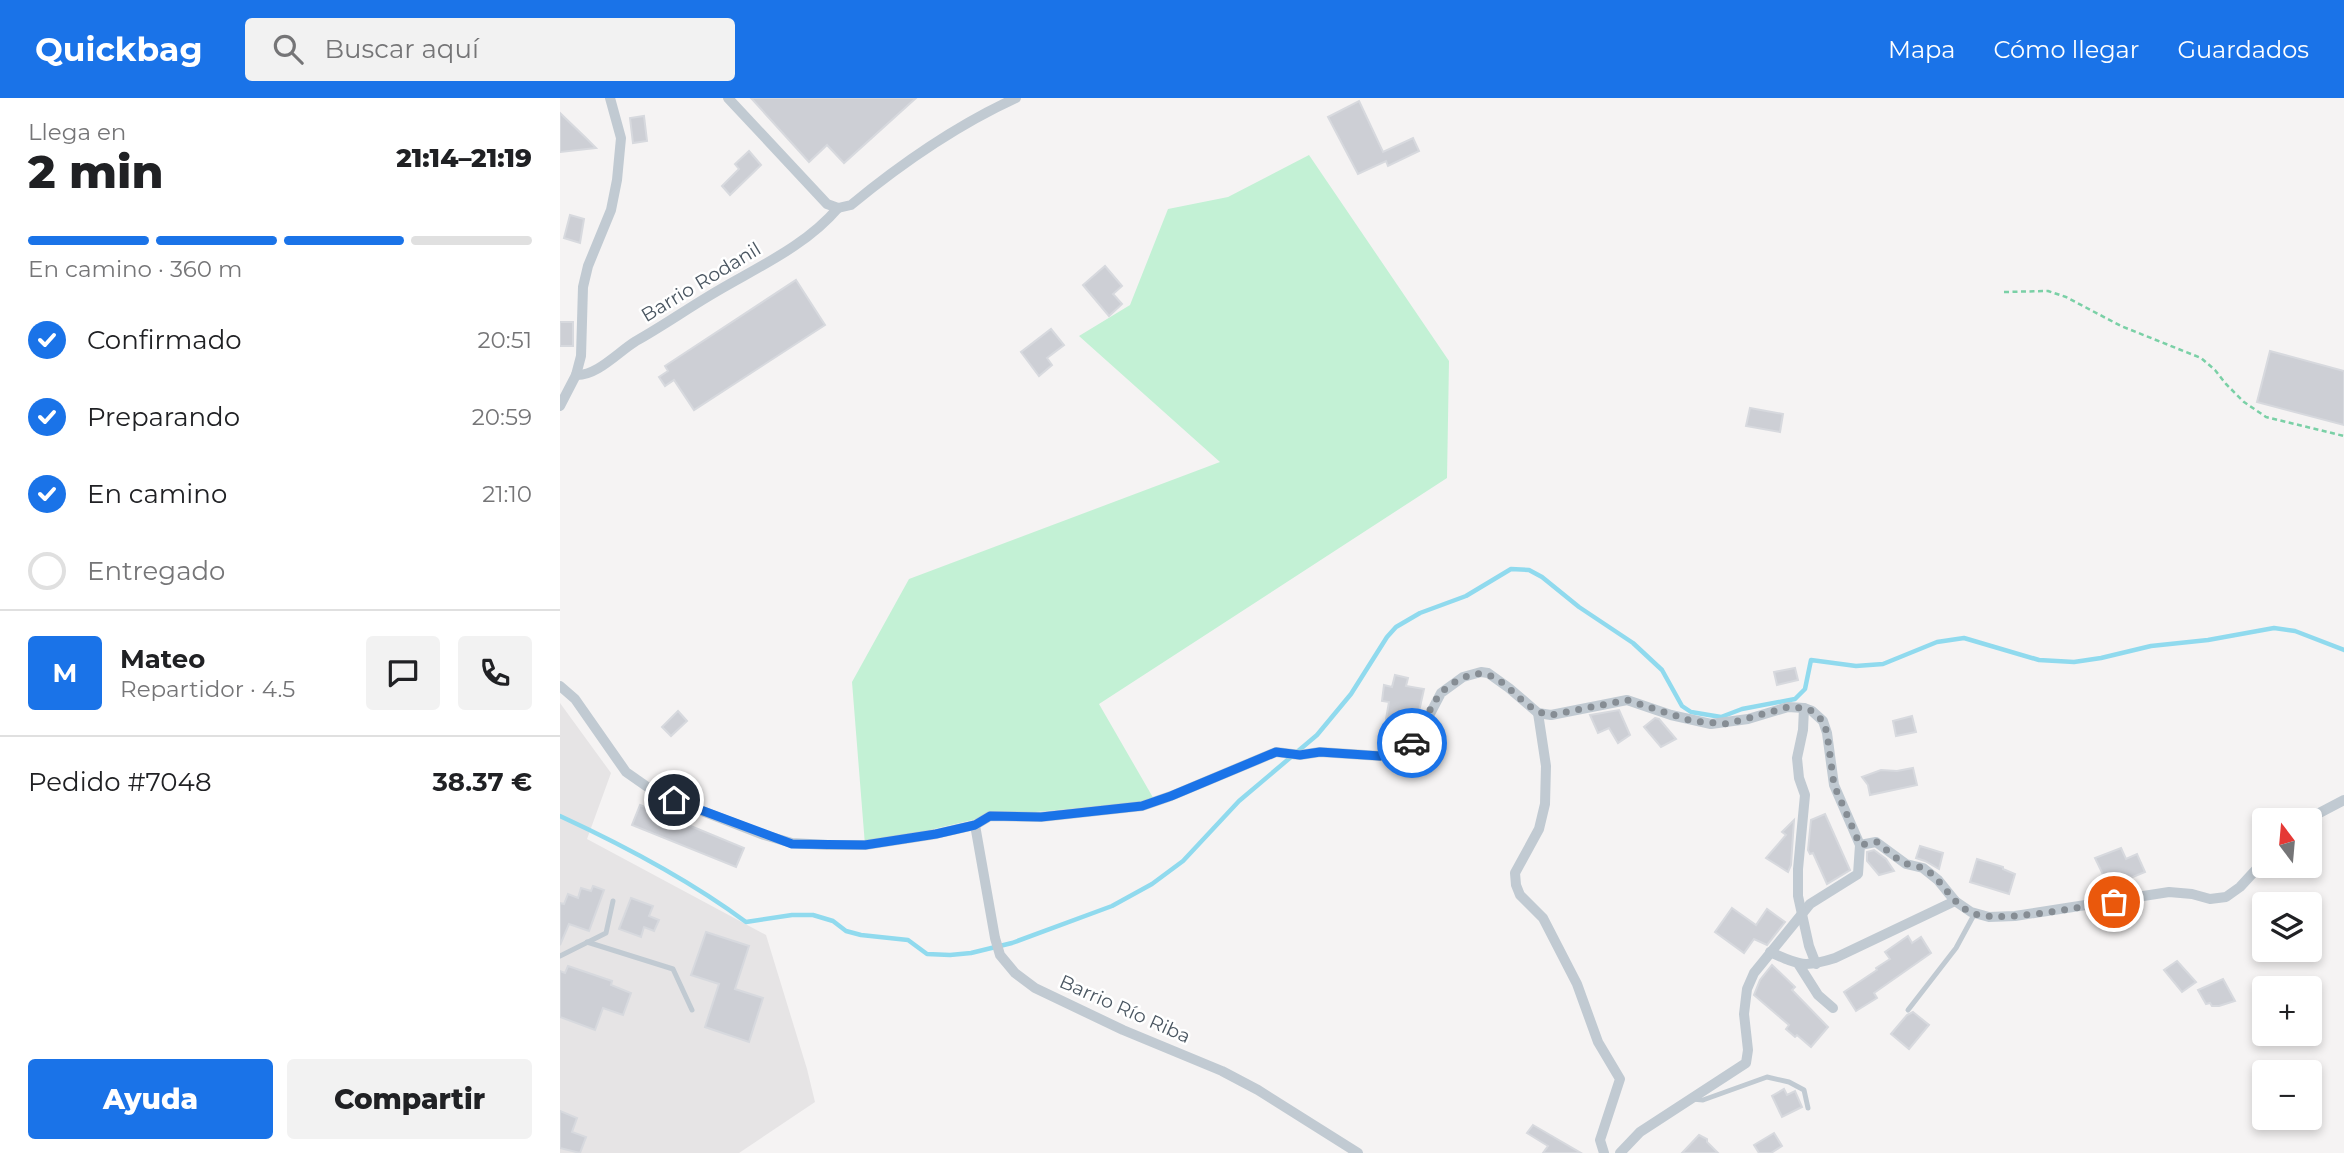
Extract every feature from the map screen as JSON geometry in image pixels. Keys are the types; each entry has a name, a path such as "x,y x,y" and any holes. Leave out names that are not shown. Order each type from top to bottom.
{"street":[{"path":"560,406 576,374 581,356 583,287 588,266 611,210 617,180 621,138 611,98"},
{"path":"728,98 827,204 838,208"},
{"name":"Barrio Rodanil","path":"576,374 586,375 626,347 775,258 825,224 838,208 851,205 926,147 981,114 1016,98"},
{"path":"560,686 575,699 626,772 656,793 792,844 865,845 975,825 990,816 1041,817 1142,806 1276,752 1380,756 1408,748 1420,733 1441,692 1464,677 1481,673 1488,673 1538,713 1551,715 1627,700 1671,715 1711,724 1748,719 1788,707 1812,711 1823,721 1834,785 1860,845 1858,874 1810,904 1754,973 1746,989 1746,1063 1640,1132 1620,1153"},
{"path":"1804,708 1797,758 1799,778 1805,795 1797,880 1802,916 1816,964"},
{"path":"1538,713 1546,766 1545,804 1539,829 1515,873 1520,895 1543,918 1577,984 1598,1042 1620,1079 1600,1140 1604,1153"},
{"path":"2322,812 2344,800"},
{"name":"Barrio Río Riba","path":"975,825 995,939 1000,954 1015,973 1035,988 1123,1030 1222,1071 1258,1090 1358,1153"},
{"path":"1860,845 1877,842 1906,864 1923,868 1938,880 1955,901 1975,913 1989,917 2015,916 2168,892 2192,894 2210,900 2226,897 2252,874"},
{"path":"1770,952 1799,965 1816,964 1835,958 1955,901"},
{"path":"1799,965 1818,995 1833,1008"}],"lane":[{"path":"560,956 606,933 612,901"},
{"path":"1908,1010 1956,948 1975,913"},
{"path":"587,942 673,969 692,1010"},
{"path":"1692,1099 1703,1100 1767,1077 1789,1082 1804,1090 1808,1108"}],"path":[{"path":"2004,292 2048,291 2066,297 2121,326 2201,358 2216,370 2244,402 2266,417 2344,436"}],"shaded area":[{"path":"560,703 611,773 587,839 766,935 815,1102 739,1153 560,1153"}],"green space":[{"path":"1309,155 1449,361 1447,478 1099,704 1155,801 990,816 865,845 852,682 909,579 1220,462 1079,336 1130,305 1168,209 1228,197"}],"building":[{"path":"751,98 916,98 844,163 827,145 809,162"},
{"path":"1359,101 1383,152 1413,138 1419,151 1388,166 1386,161 1358,174 1328,117"},
{"path":"560,113 586,138 596,148 560,152"},
{"path":"644,116 647,141 633,143 630,118"},
{"path":"749,151 761,165 730,195 722,186 739,169 735,164"},
{"path":"570,215 584,219 580,243 564,238"},
{"path":"1105,266 1122,286 1113,294 1122,304 1109,316 1083,285"},
{"path":"796,280 825,325 694,410 674,380 665,386 659,377 668,371 665,366"},
{"path":"560,322 573,322 573,346 560,346"},
{"path":"1051,329 1064,345 1047,358 1052,365 1039,376 1021,352"},
{"path":"2270,351 2344,371 2344,425 2257,402"},
{"path":"1750,408 1783,414 1780,432 1746,426"},
{"path":"1795,668 1798,680 1777,685 1774,672"},
{"path":"1395,675 1408,678 1406,686 1424,689 1416,725 1386,719 1389,702 1382,701 1384,685 1392,687"},
{"path":"1619,710 1630,735 1618,743 1609,728 1598,733 1590,715"},
{"path":"678,711 687,721 671,736 662,727"},
{"path":"1912,716 1916,732 1896,736 1893,721"},
{"path":"1655,718 1659,719 1676,739 1661,747 1644,727"},
{"path":"1913,768 1917,785 1870,795 1868,785 1862,777 1881,770"},
{"path":"640,805 744,848 736,867 632,825"},
{"path":"1825,814 1850,870 1827,884 1813,853 1810,854 1808,850 1811,820"},
{"path":"1794,820 1791,865 1788,872 1766,858 1786,835 1782,832"},
{"path":"1920,846 1943,853 1939,869 1916,858"},
{"path":"2121,848 2126,859 2137,854 2145,872 2109,887 2095,858"},
{"path":"1874,850 1886,859 1894,871 1879,875 1867,861 1867,852"},
{"path":"1977,859 2003,867 2015,874 2009,894 1970,882"},
{"path":"593,886 604,890 589,931 569,924 560,945 560,903 564,904 568,894 578,898 581,888 591,891"},
{"path":"631,898 653,906 649,916 659,920 654,931 644,927 641,937 619,929"},
{"path":"1732,908 1756,925 1767,909 1785,922 1767,945 1754,939 1744,953 1715,932"},
{"path":"706,932 749,946 735,989 763,998 749,1042 705,1027 719,984 691,975"},
{"path":"1908,936 1912,943 1921,937 1931,953 1874,993 1877,998 1856,1011 1844,992 1890,959 1885,952"},
{"path":"2177,961 2196,982 2182,992 2164,970"},
{"path":"1772,965 1795,987 1792,990 1828,1027 1811,1047 1786,1029 1789,1025 1754,995 1760,980"},
{"path":"568,966 612,981 611,985 631,993 623,1015 603,1008 595,1030 560,1017 560,971 565,973"},
{"path":"2223,979 2235,1001 2219,1006 2206,1004 2198,990"},
{"path":"1913,1012 1929,1025 1909,1049 1891,1034 1907,1015"},
{"path":"1784,1089 1787,1095 1795,1091 1802,1107 1782,1117 1772,1096"},
{"path":"560,1111 577,1118 572,1132 586,1137 580,1153 560,1148"},
{"path":"1533,1125 1581,1153 1543,1153 1548,1146 1527,1133"},
{"path":"1774,1133 1782,1146 1771,1153 1759,1153 1754,1145"},
{"path":"1699,1135 1707,1139 1718,1153 1682,1153"}],"waterway":[{"path":"560,816 656,864 746,922 792,915 813,915 833,921 846,931 908,940 927,954 950,955 1012,943 1112,906 1152,884 1183,861 1239,801 1317,735 1351,694 1396,627 1420,613 1466,596 1511,569 1529,570 1542,577 1579,607 1633,643 1662,670 1682,706 1691,712 1721,717 1742,709 1795,699 1805,689 1811,660 1856,666 1883,664 1937,642 1964,638 2039,660 2074,662 2151,646 2208,640 2274,628 2295,631 2344,650"}],"way so far":[{"path":"1412,743 1441,692 1464,677 1481,673 1488,673 1538,713 1551,715 1627,700 1692,721 1727,724 1772,710 1804,708 1823,721 1834,785 1860,845 1877,842 1906,864 1923,868 1938,880 1955,901 1971,912 1989,917 2015,916 2114,902"}],"route":[{"path":"674,800 792,844 865,845 975,825 990,816 1041,817 1142,806 1276,752 1300,755 1333,752 1380,756 1408,748 1412,743"}]}
